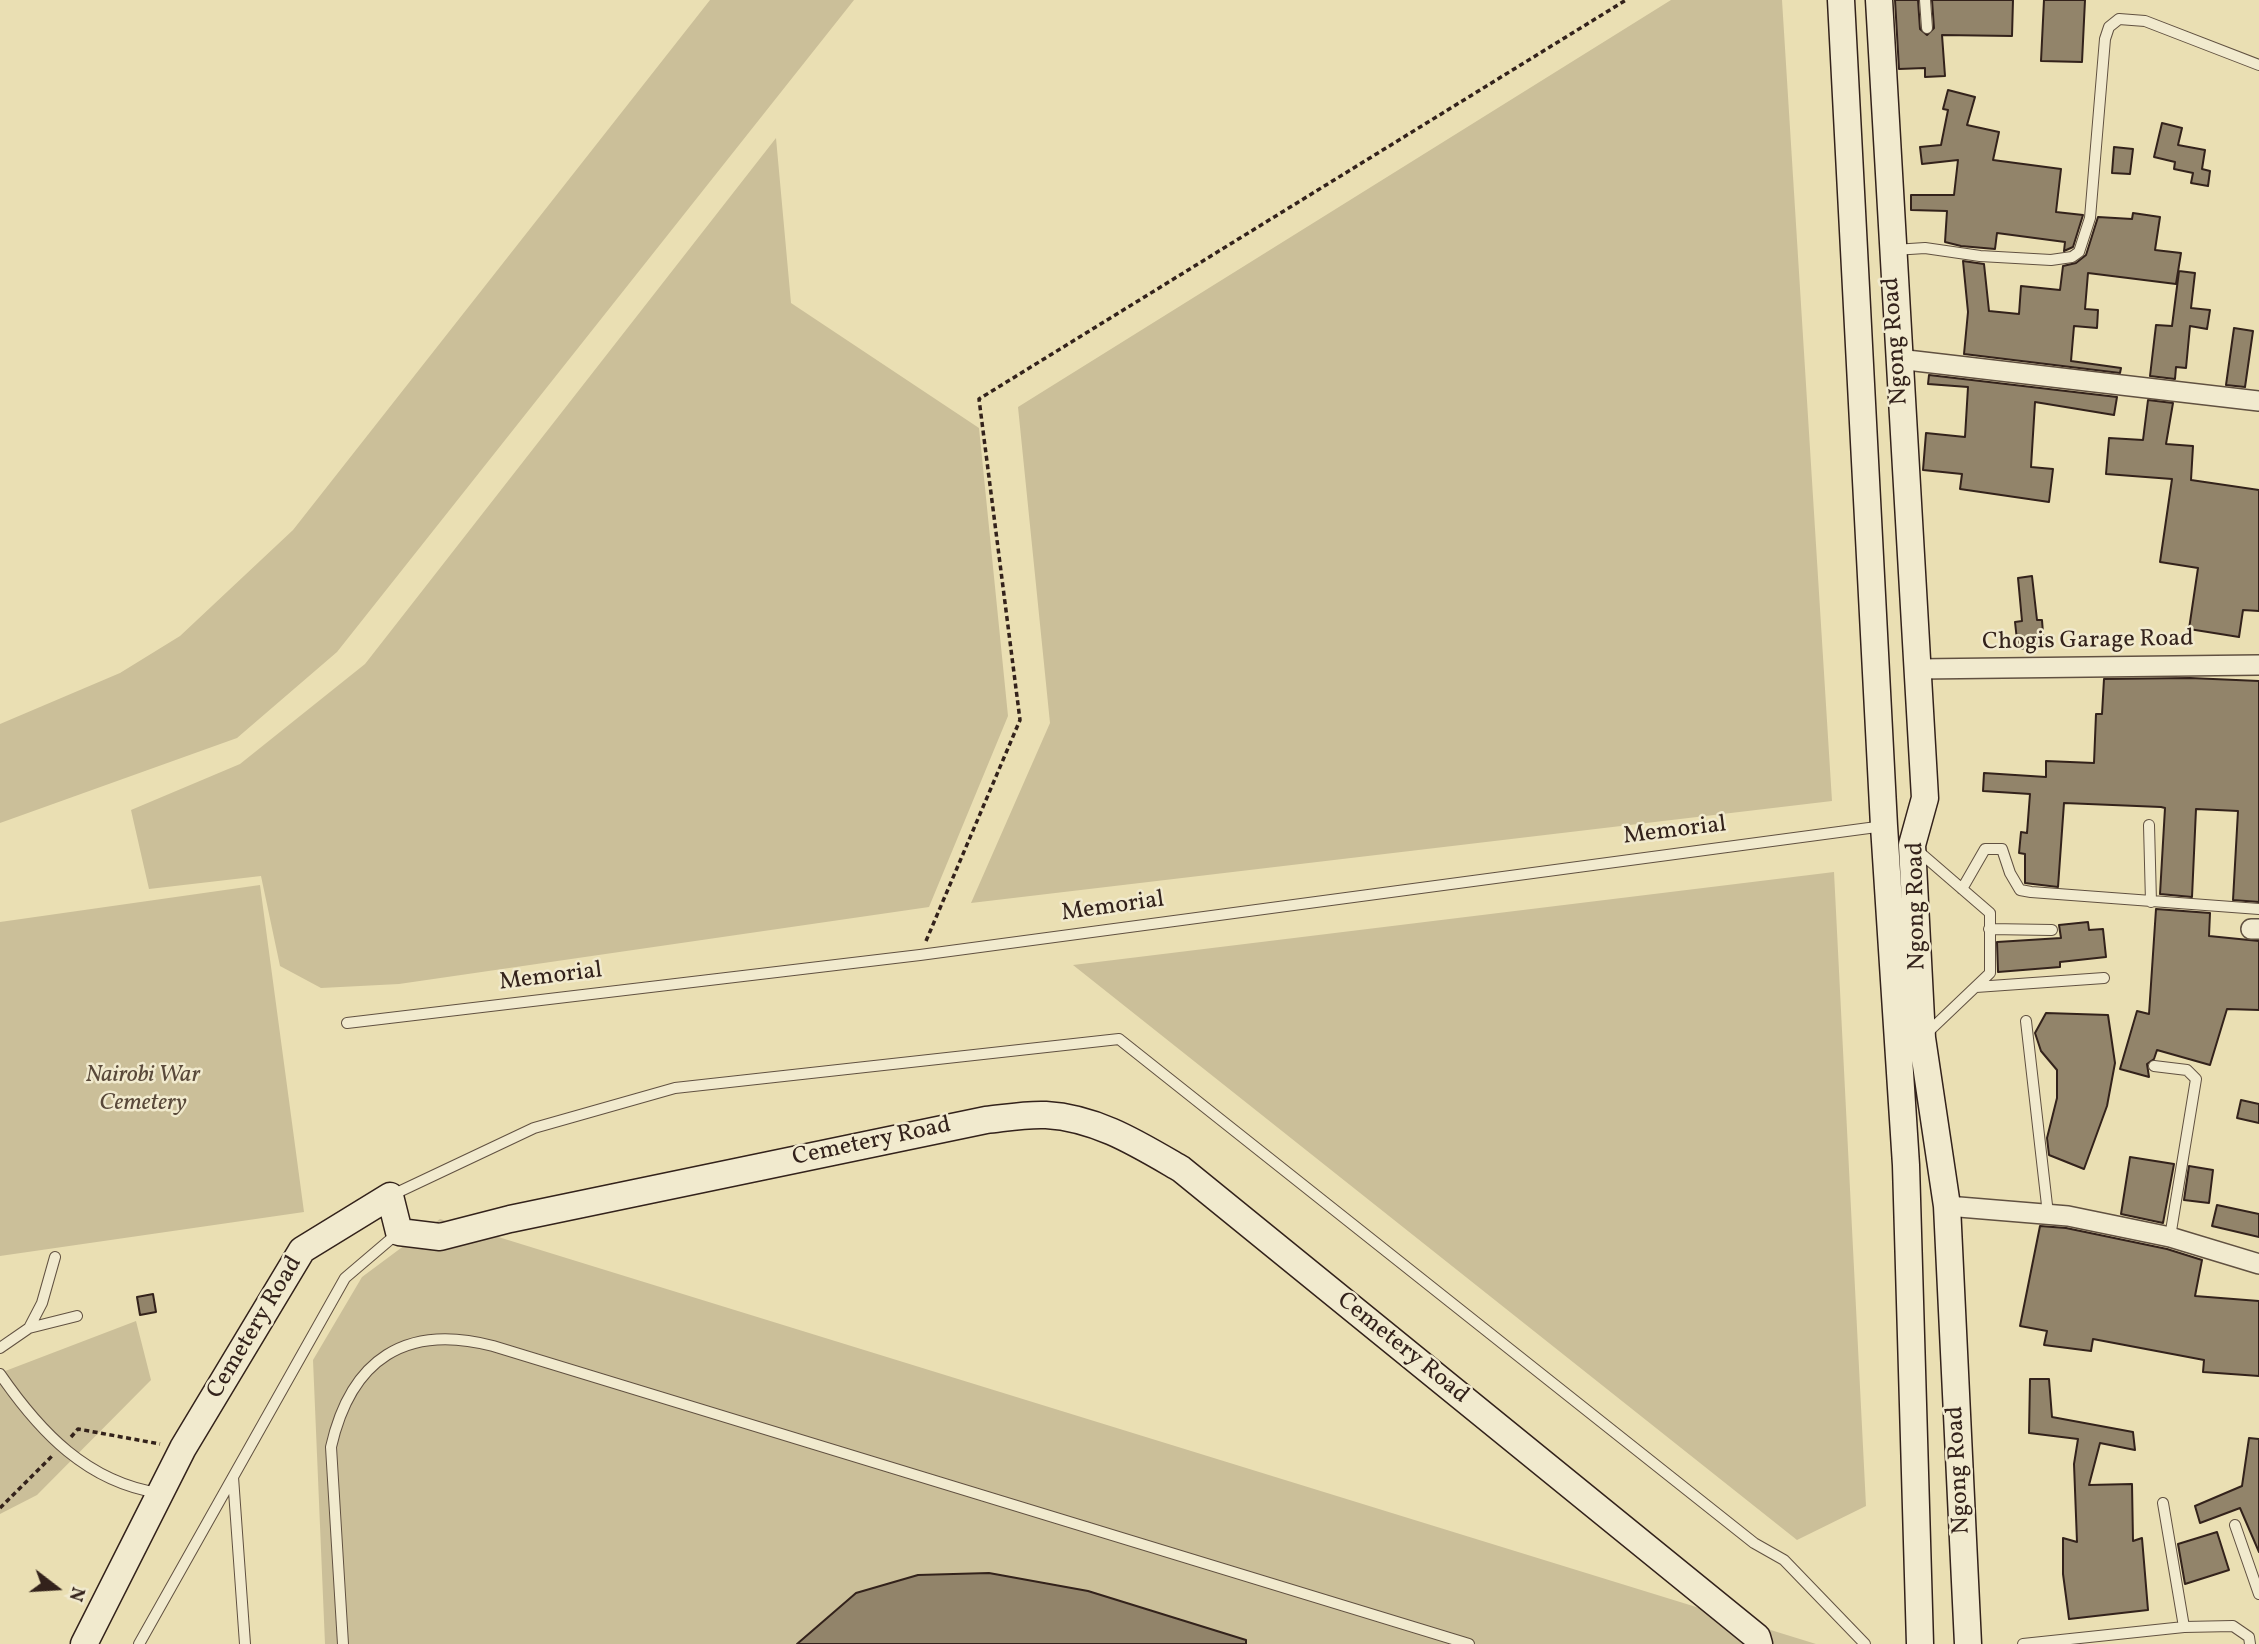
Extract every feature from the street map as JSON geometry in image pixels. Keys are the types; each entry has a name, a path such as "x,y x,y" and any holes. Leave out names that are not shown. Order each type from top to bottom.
{"main road":[{"name":"Ngong Road","path":"1842,0 1884,826 1906,1165 1920,1644"},
{"name":"Ngong Road","path":"1879,0 1891,250 1925,798 1912,845 1923,1038 1947,1206 1968,1644"},
{"name":"Cemetery Road","path":"399,1232 440,1237 510,1219 986,1120 1044,1115 1077,1119 1118,1132 1181,1169 1757,1637 1759,1644"},
{"path":"390,1196 399,1232"},
{"name":"Cemetery Road","path":"84,1644 183,1448 302,1251 390,1196"}],"street":[{"path":"1898,359 2259,401"},
{"name":"Chogis Garage Road","path":"1918,669 2259,665"},
{"path":"1947,1206 2048,1214 2170,1237 2259,1264"}],"lane":[{"path":"1925,0 1927,28"},
{"path":"1891,250 1925,248 1980,256 2051,260 2072,257 2078,251 2091,218 2092,174 2105,39 2109,27 2119,19 2144,21 2259,65"},
{"path":"2149,825 2151,902"},
{"name":"Memorial","path":"347,1023 920,955 1884,826"},
{"path":"1912,845 1990,913 1990,973 1923,1038"},
{"path":"1962,889 1985,849 2002,849 2010,873 2020,890 2040,894 2259,909"},
{"path":"1989,929 2052,930"},
{"path":"1976,987 2105,978"},
{"path":"2026,1021 2048,1214"},
{"path":"390,1196 534,1128 675,1088 1119,1040 1754,1543 1784,1560 1865,1644"},
{"path":"2154,1066 2187,1070 2196,1079 2170,1237"},
{"path":"139,1644 345,1278 399,1232"},
{"path":"29,1328 42,1303 55,1257"},
{"path":"0,1348 29,1328 77,1316"},
{"path":"343,1644 331,1447 336,1422 360,1377 374,1363 399,1348 444,1337 494,1346 1469,1644"},
{"path":"0,1374 27,1413 80,1462 108,1480 133,1489 160,1493"},
{"path":"233,1476 245,1644"},
{"path":"2163,1503 2184,1627"},
{"path":"2235,1525 2259,1594"},
{"path":"2023,1644 2184,1627 2233,1626 2249,1637 2250,1644"}],"path":[{"path":"920,955 1020,720 979,399 1626,0"}],"green space":[{"path":"710,0 854,0 337,652 237,738 0,823 0,724 120,673 180,636 293,530"},
{"path":"1671,0 1782,0 1832,801 971,903 1050,723 1018,407"},
{"path":"776,138 791,303 979,428 1008,716 929,907 399,984 321,988 280,966 261,876 149,889 131,810 240,764 365,664"},
{"path":"1834,872 1866,1506 1797,1540 1073,965"},
{"name":"Nairobi War Cemetery","path":"260,885 304,1212 0,1256 0,922"},
{"path":"440,1219 1816,1644 325,1644 313,1360 362,1277"},
{"path":"136,1321 151,1380 37,1495 0,1514 0,1373"}],"building":[{"path":"1895,0 1918,0 1920,29 1927,35 1934,28 1932,0 2013,0 2012,36 1942,35 1945,76 1925,77 1925,68 1899,69"},
{"path":"2044,0 2085,0 2082,62 2041,61"},
{"path":"1948,90 1975,97 1967,125 1999,132 1993,160 2061,169 2056,212 2083,215 2073,247 2064,251 2065,242 1997,233 1995,249 1961,246 1945,242 1947,211 1911,210 1911,195 1954,195 1958,160 1922,164 1920,147 1941,145 1948,110 1943,109"},
{"path":"2162,123 2182,128 2178,145 2205,150 2202,169 2210,171 2208,186 2191,183 2193,173 2174,169 2175,162 2154,157"},
{"path":"2114,147 2133,149 2130,174 2112,173"},
{"path":"2133,213 2160,217 2155,250 2181,253 2176,284 2088,273 2085,309 2098,310 2097,328 2074,326 2071,361 2121,368 2120,373 1964,354 1968,312 1963,261 1984,264 1989,311 2019,314 2021,286 2060,290 2063,266 2076,263 2086,255 2098,217 2132,219"},
{"path":"2179,271 2195,273 2191,308 2210,310 2207,329 2190,326 2186,368 2176,367 2175,379 2150,376 2156,325 2172,326"},
{"path":"2234,328 2253,331 2245,387 2226,385"},
{"path":"1929,375 2117,397 2114,415 2035,402 2031,467 2053,469 2049,502 1960,489 1962,474 1923,470 1926,433 1965,437 1968,387 1928,384"},
{"path":"2148,400 2173,403 2166,444 2193,446 2191,480 2259,490 2259,611 2243,610 2239,637 2189,629 2198,568 2160,562 2172,479 2106,474 2109,438 2143,440"},
{"path":"2032,576 2037,620 2042,620 2044,647 2018,649 2015,622 2022,621 2018,578"},
{"path":"2190,678 2259,681 2259,902 2233,900 2238,811 2196,809 2192,897 2160,894 2165,808 2161,807 2064,803 2058,887 2025,883 2025,854 2019,853 2021,832 2027,833 2030,794 1983,791 1984,773 2046,777 2046,761 2094,763 2096,714 2102,714 2104,679"},
{"path":"2156,909 2210,913 2209,936 2259,941 2259,1010 2227,1009 2210,1065 2157,1050 2154,1059 2147,1064 2149,1077 2120,1069 2137,1011 2149,1014"},
{"path":"2088,922 2089,930 2103,929 2106,957 2060,962 2060,967 1998,972 1997,942 2061,938 2059,925"},
{"path":"2046,1013 2108,1015 2115,1063 2107,1106 2084,1169 2049,1155 2047,1138 2057,1098 2057,1070 2041,1051 2035,1033"},
{"path":"2241,1100 2259,1104 2259,1123 2237,1118"},
{"path":"2130,1157 2174,1164 2163,1223 2121,1214"},
{"path":"2189,1166 2213,1170 2209,1203 2184,1200"},
{"path":"2217,1205 2259,1214 2259,1237 2212,1226"},
{"path":"2040,1226 2066,1228 2167,1249 2202,1260 2195,1296 2259,1301 2259,1376 2203,1372 2204,1360 2093,1339 2091,1351 2044,1345 2047,1331 2020,1326"},
{"path":"153,1294 156,1312 140,1315 137,1297"},
{"path":"2030,1379 2049,1379 2052,1417 2133,1432 2135,1450 2100,1443 2089,1485 2132,1484 2133,1541 2142,1538 2148,1610 2069,1619 2063,1574 2063,1538 2077,1542 2074,1464 2078,1439 2029,1433"},
{"path":"2249,1438 2259,1439 2259,1552 2240,1508 2200,1523 2195,1506 2242,1486"},
{"path":"2217,1532 2229,1570 2185,1584 2178,1544"},
{"path":"989,1573 1088,1591 1246,1640 1246,1644 797,1644 856,1593 918,1575"}]}
